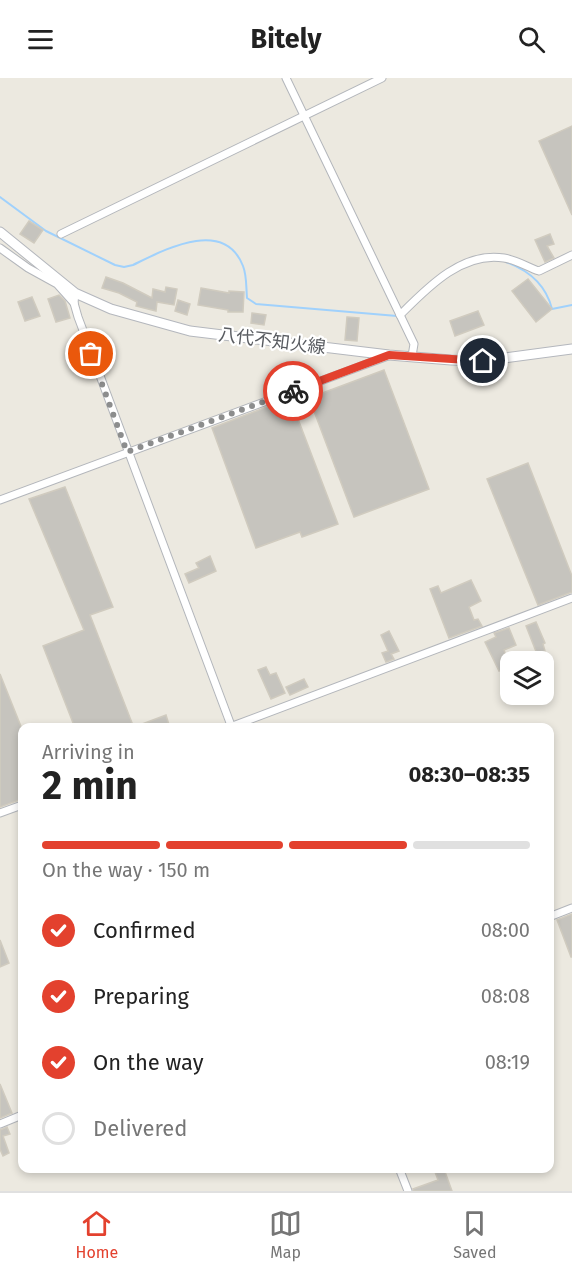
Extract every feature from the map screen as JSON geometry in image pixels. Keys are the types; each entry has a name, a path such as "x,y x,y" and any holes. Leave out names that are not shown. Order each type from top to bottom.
{"main road":[{"name":"八代不知火線","path":"0,232 75,293 111,309 190,331 389,355 483,361 572,349"}],"street":[{"path":"286,78 414,344 412,356"},
{"path":"61,234 382,78"},
{"path":"0,248 28,268 57,284 74,303 229,723"},
{"path":"400,315 443,276 479,259 505,258 539,270 572,255"},
{"path":"74,303 75,293"},
{"path":"0,500 389,355"},
{"path":"241,723 572,598"},
{"path":"0,813 18,806"},
{"path":"554,915 572,908"},
{"path":"0,1124 18,1117"},
{"path":"401,1173 408,1191"}],"building":[{"path":"572,126 572,215 539,141"},
{"path":"29,221 43,230 34,243 20,234"},
{"path":"550,234 554,244 547,246 554,258 545,262 535,240"},
{"path":"106,277 152,298 153,289 165,292 166,287 177,289 174,305 157,302 156,311 136,306 137,302 102,288"},
{"path":"528,279 552,309 536,322 512,291"},
{"path":"201,288 229,293 229,291 244,292 243,312 228,312 228,310 198,305"},
{"path":"59,295 65,301 70,318 56,322 48,299"},
{"path":"32,297 40,316 25,321 18,302"},
{"path":"178,300 190,304 187,315 175,311"},
{"path":"478,311 484,325 455,336 450,321"},
{"path":"252,313 266,315 264,325 251,323"},
{"path":"347,317 359,318 357,341 345,340"},
{"path":"384,370 429,489 354,517 309,398"},
{"path":"290,398 338,524 302,537 300,532 256,548 212,428"},
{"path":"528,463 572,576 572,592 538,605 487,479"},
{"path":"65,487 113,607 90,615 132,723 73,723 43,646 84,630 29,499"},
{"path":"210,556 216,571 189,583 185,574 199,568 196,563"},
{"path":"471,580 481,601 469,607 474,620 478,619 482,626 449,638 430,589 438,586 441,593"},
{"path":"536,622 545,643 543,644 545,651 536,651 526,626"},
{"path":"509,628 516,645 500,651 499,671 485,642 496,637 494,633"},
{"path":"389,631 399,651 391,654 394,659 386,662 382,653 388,651 381,635"},
{"path":"266,667 270,675 276,673 285,693 271,699 258,670"},
{"path":"0,674 20,723 18,800 0,807"},
{"path":"304,679 308,687 290,695 286,687"},
{"path":"166,715 168,723 145,723"},
{"path":"572,914 572,957 571,957 557,920"},
{"path":"0,940 9,963 0,967"},
{"path":"0,1084 12,1113 0,1118"},
{"path":"7,1127 10,1134 3,1136 9,1153 3,1156 0,1149 0,1130"},
{"path":"435,1173 445,1173 452,1191 414,1191 413,1189 438,1180"}],"waterway":[{"path":"0,197 46,231 115,265 124,267 133,265 176,246 208,240 222,243 234,251 243,266 247,298 256,304 397,316"},
{"path":"506,262 522,269 541,286 552,309 572,305"}],"way so far":[{"path":"91,354 127,452 293,391"}],"route":[{"path":"293,391 389,355 483,361"}]}
